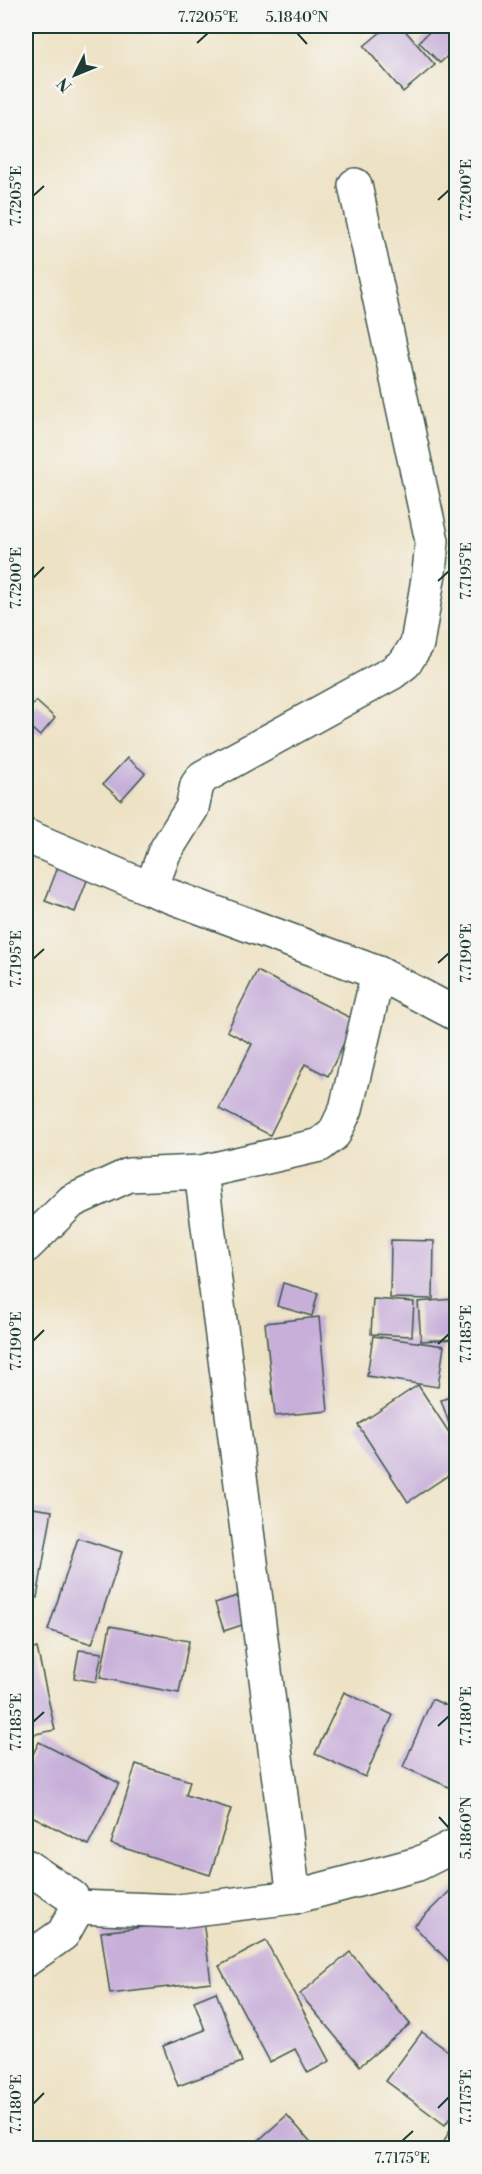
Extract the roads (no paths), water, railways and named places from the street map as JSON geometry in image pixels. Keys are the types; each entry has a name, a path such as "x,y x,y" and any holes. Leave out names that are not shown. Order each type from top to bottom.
{"street":[{"path":"151,889 164,853 192,808 197,785 203,777 392,673 405,663 417,644 432,542 355,184"},
{"path":"26,836 151,889 378,973 456,1014"},
{"path":"26,1246 72,1201 129,1175 201,1172 320,1145 334,1134 346,1109 378,973"},
{"path":"201,1172 294,1897"},
{"path":"78,1907 178,1911 294,1897 418,1864 456,1845"},
{"path":"26,1866 72,1897 78,1907"},
{"path":"26,1960 63,1934 78,1907"}]}
